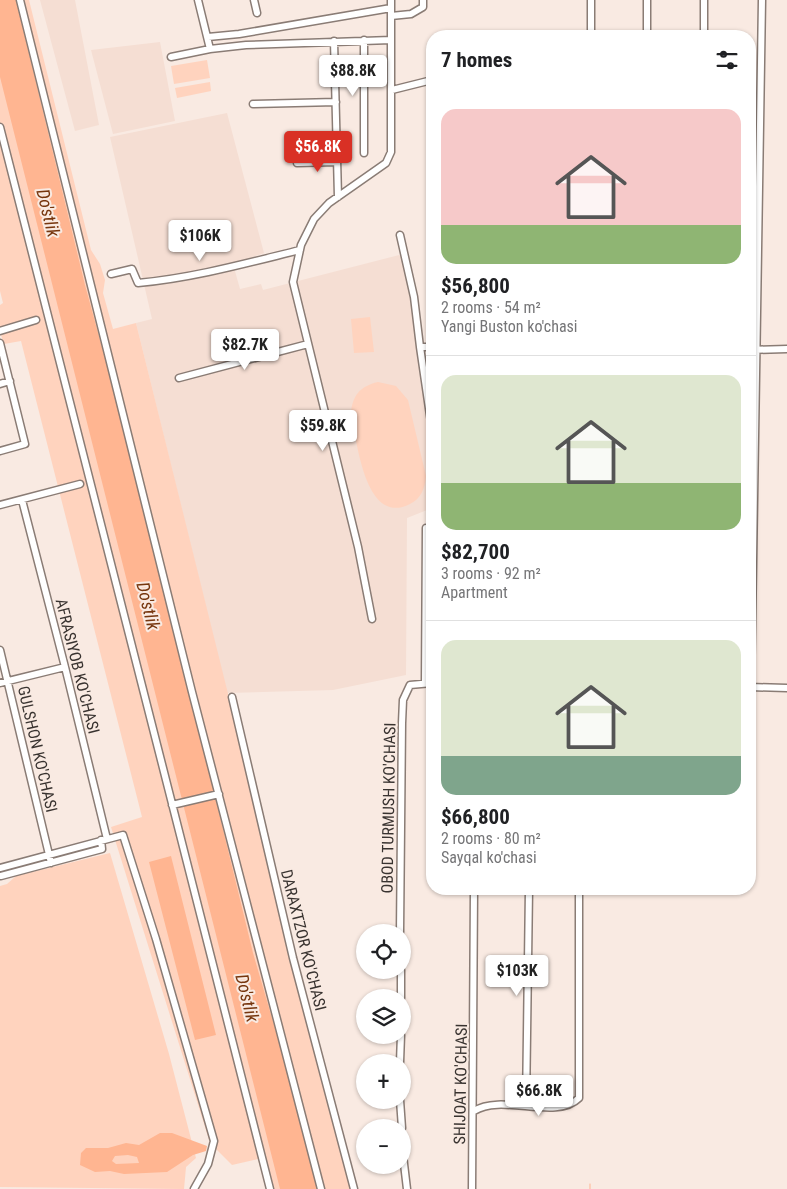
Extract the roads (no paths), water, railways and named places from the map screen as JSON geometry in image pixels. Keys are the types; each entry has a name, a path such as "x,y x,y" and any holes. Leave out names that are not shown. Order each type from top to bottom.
{"street":[{"path":"20,0 321,1189"},
{"path":"198,0 210,49"},
{"path":"254,0 257,13"},
{"path":"372,619 358,547 293,282 300,250 314,218 338,197 386,163 391,152 391,0"},
{"path":"391,16 411,14 423,7 423,0"},
{"path":"591,0 591,30"},
{"path":"647,0 647,30"},
{"path":"704,0 704,30"},
{"path":"756,233 762,0"},
{"path":"208,37 239,34 391,8"},
{"path":"364,40 364,153"},
{"path":"171,57 210,49 246,45 391,40"},
{"path":"334,41 338,197"},
{"path":"392,90 426,82"},
{"path":"253,104 336,102"},
{"path":"0,127 270,1189"},
{"path":"297,163 337,162"},
{"path":"400,235 414,297 426,388"},
{"path":"111,274 132,269 138,283 154,282 300,250"},
{"path":"0,332 36,320"},
{"path":"0,343 24,444 0,451"},
{"path":"179,378 308,344"},
{"path":"420,347 426,346"},
{"path":"756,350 787,349"},
{"path":"0,384 10,381"},
{"path":"0,506 80,484"},
{"name":"AFRASIYOB KO'CHASI","path":"22,500 65,666 104,840"},
{"name":"GULSHON KO'CHASI","path":"0,650 51,863"},
{"path":"0,683 65,666"},
{"name":"OBOD TURMUSH KO'CHASI","path":"400,924 403,700 410,685 426,683"},
{"path":"756,687 787,688"},
{"name":"DARAXTZOR KO'CHASI","path":"232,696 293,958 354,1189"},
{"path":"172,805 220,794"},
{"path":"104,840 102,849 1,876 0,867 122,835 156,939 214,1141 208,1164 194,1189"},
{"name":"SHIJOAT KO'CHASI","path":"472,1189 474,895"},
{"path":"526,1106 529,895"},
{"path":"474,1111 490,1106 569,1106 581,1094 578,895"},
{"path":"405,1174 407,1189"}],"water":[{"name":"Do'stlik","path":"0,0 16,0 85,285 139,483 253,953 300,1114 317,1189 280,1189 0,77"},
{"path":"171,856 216,1035 195,1040 149,862"},
{"path":"160,1133 172,1133 207,1146 206,1151 193,1155 167,1172 124,1174 110,1171 95,1172 80,1165 81,1153 86,1148 108,1148 126,1143 139,1145","holes":["128,1155 137,1157 139,1163 116,1164 112,1161 115,1156"]}],"waterway":[{"path":"590,1184 590,1189"}]}
